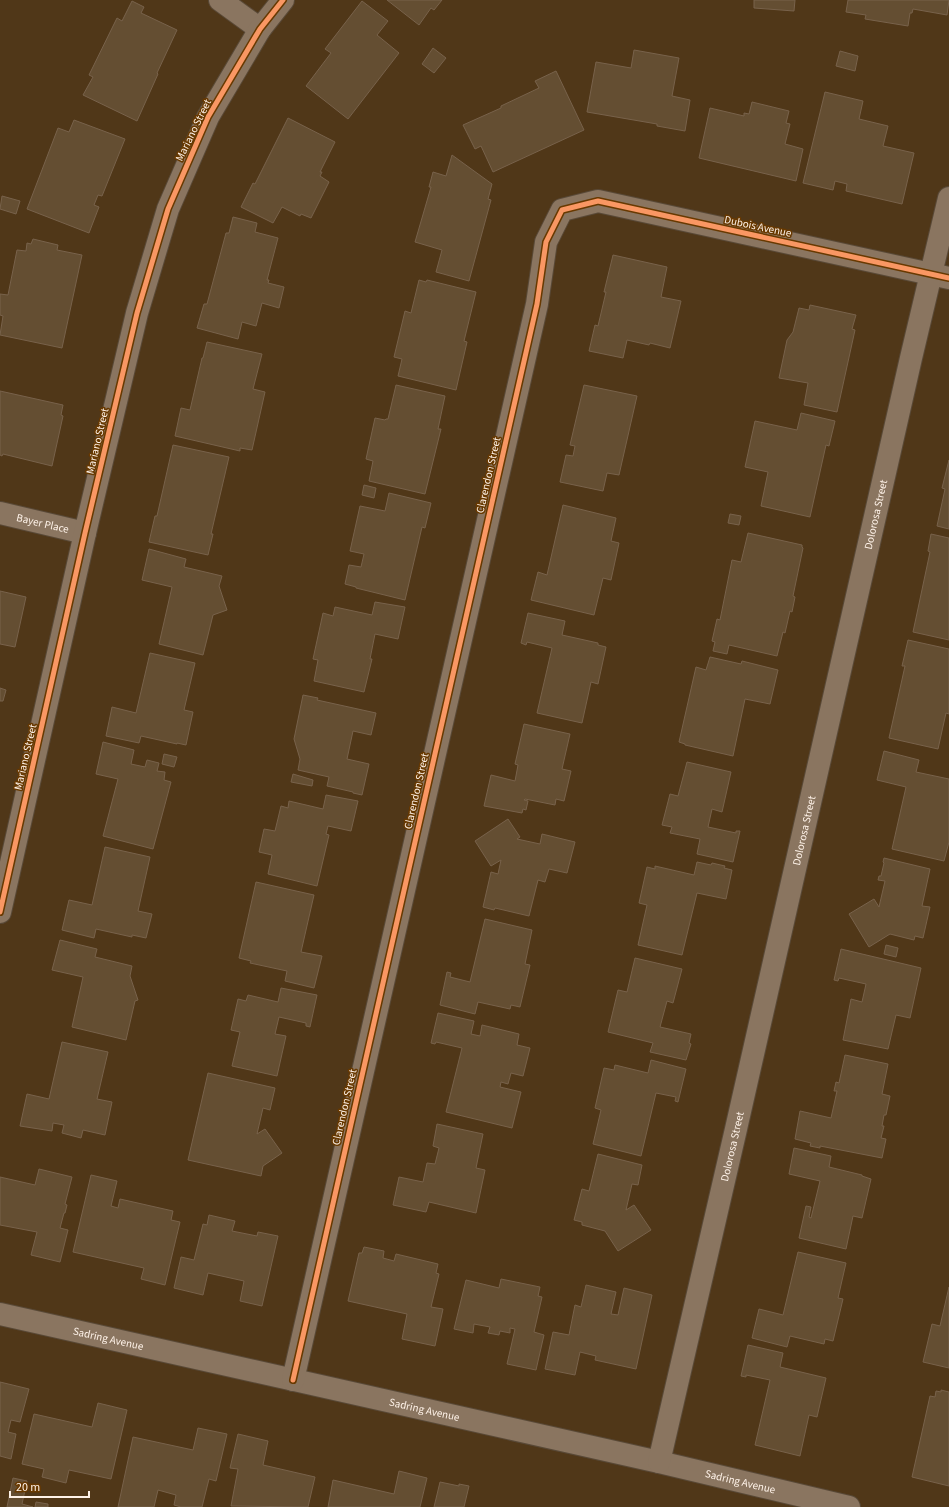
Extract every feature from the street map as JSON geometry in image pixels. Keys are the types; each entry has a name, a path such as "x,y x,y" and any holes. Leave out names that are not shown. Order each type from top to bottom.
{"street":[{"path":"220,0 260,29"},
{"name":"Mariano Street","path":"1,906 85,533 137,313 168,209 208,117 260,29 283,0"},
{"name":"Dolorosa Street","path":"659,1462 909,366 940,276 949,198"},
{"name":"Dubois Avenue","path":"562,210 598,201 940,276"},
{"name":"Clarendon Street","path":"293,1380 535,312 546,242 562,210"},
{"name":"Bayer Place","path":"0,513 85,533"},
{"name":"Sadring Avenue","path":"0,1314 659,1462 849,1507"}],"building":[{"path":"387,0 442,0 434,10 431,8 419,25"},
{"path":"754,0 795,0 794,11 754,8"},
{"path":"848,0 949,0 947,15 913,9 912,13 910,13 908,26 865,19 866,15 846,12"},
{"path":"132,1 144,7 141,13 177,30 137,121 83,95 93,77 89,75 117,18 122,21"},
{"path":"362,1 388,21 377,35 399,53 348,119 306,86 331,53 325,49"},
{"path":"433,48 446,58 434,73 422,64"},
{"path":"634,50 679,58 672,96 690,100 685,131 657,126 657,124 587,112 596,62 631,68"},
{"path":"840,51 858,56 855,71 836,66"},
{"path":"556,71 584,130 493,172 481,146 475,149 463,125 501,108 501,106 539,88 535,81"},
{"path":"825,92 863,101 859,119 888,126 883,146 914,153 902,204 846,191 847,184 835,181 833,190 803,183"},
{"path":"752,102 789,111 786,123 790,124 785,144 803,149 796,181 699,158 710,108 744,116 744,113 749,114"},
{"path":"288,118 335,142 320,172 322,172 320,176 329,182 311,218 301,214 300,216 282,207 273,223 241,207 253,183 255,184"},
{"path":"74,120 125,139 102,196 98,195 94,205 99,207 89,233 27,209 58,128 69,132"},
{"path":"452,155 492,184 488,199 491,200 469,281 436,272 442,250 415,242 431,187 429,187 433,172 446,176"},
{"path":"2,196 20,201 16,214 0,209"},
{"path":"233,217 257,223 255,232 278,238 267,280 269,280 268,283 284,287 279,308 262,303 256,326 242,322 238,339 197,328 204,304 207,304 226,233 229,233"},
{"path":"33,239 58,245 57,250 82,255 62,348 0,335 3,316 0,315 0,294 8,295 17,250 26,251 27,243 31,244"},
{"path":"613,255 667,267 661,297 681,301 670,348 650,343 649,345 627,340 623,358 589,351 595,325 598,326"},
{"path":"419,280 426,282 427,280 476,292 464,341 467,342 456,390 398,376 402,359 394,357 405,311 411,313"},
{"path":"810,305 856,315 852,329 855,330 837,412 804,405 808,383 779,378 787,340 793,332 799,308 809,310"},
{"path":"207,342 262,354 253,389 265,392 252,450 240,448 240,451 175,436 181,408 190,410"},
{"path":"396,385 445,396 438,429 441,429 425,494 369,481 373,461 366,459 375,418 385,420 388,419"},
{"path":"584,385 637,396 619,475 607,473 603,491 560,482 566,455 573,456 575,446 570,445"},
{"path":"0,391 63,405 61,415 63,416 52,466 3,454 2,456 0,455"},
{"path":"801,413 835,421 829,446 826,445 810,517 761,506 768,472 745,467 755,421 797,430"},
{"path":"173,445 229,457 211,534 213,534 208,555 149,542 155,516 157,516"},
{"path":"949,460 949,529 937,526 945,489 942,488"},
{"path":"364,485 376,488 374,498 362,495"},
{"path":"389,493 431,503 425,528 422,527 405,600 345,584 349,565 361,567 364,554 350,551 360,506 385,511"},
{"path":"563,505 616,518 611,541 619,543 611,580 603,578 594,615 531,600 538,572 547,575"},
{"path":"730,514 741,516 739,525 728,523"},
{"path":"748,533 802,545 803,548 793,596 795,597 792,612 790,611 785,633 783,632 777,656 729,645 727,654 713,651 715,642 712,641 717,619 720,620 732,560 741,562"},
{"path":"931,534 949,538 949,640 913,632 930,552 928,551"},
{"path":"149,549 186,559 184,567 222,576 219,586 227,610 213,615 203,655 159,644 172,587 142,580"},
{"path":"0,591 26,597 15,647 0,644"},
{"path":"375,602 405,607 398,639 375,634 370,659 372,659 364,692 314,681 318,660 313,659 323,613 333,616 335,607 372,615"},
{"path":"528,613 565,621 562,635 598,643 598,645 606,647 598,684 591,682 582,723 537,713 552,648 527,642 526,645 521,643"},
{"path":"908,640 949,649 949,714 946,713 938,749 889,738 905,666 902,666"},
{"path":"150,653 195,663 184,710 193,712 186,745 141,736 139,743 106,736 112,707 136,713"},
{"path":"710,657 741,664 742,661 778,670 770,704 745,699 733,756 685,745 679,742 696,667 706,670"},
{"path":"0,688 6,690 3,701 0,701"},
{"path":"303,695 318,698 317,700 376,713 371,735 353,731 347,759 369,764 362,795 327,786 329,777 298,770 300,759 294,739"},
{"path":"524,724 570,734 562,769 571,771 564,801 556,799 555,805 525,799 524,800 528,801 526,810 523,809 522,813 484,806 491,775 515,781 518,765 515,764"},
{"path":"103,742 134,750 131,764 145,767 147,760 159,763 157,771 165,772 164,780 171,782 153,849 103,836 118,779 96,774"},
{"path":"884,751 919,760 916,772 949,779 949,842 944,861 892,849 906,787 877,780"},
{"path":"164,754 177,757 174,767 162,764"},
{"path":"687,762 731,772 722,812 712,809 708,827 736,833 736,831 740,831 733,862 697,854 700,839 670,833 672,827 662,825 670,794 678,796"},
{"path":"293,774 313,780 312,786 291,782"},
{"path":"326,795 358,801 351,831 328,826 326,834 329,835 317,886 268,874 272,855 259,852 264,829 275,831 281,806 288,808 289,801 323,809"},
{"path":"508,819 520,837 517,839 540,844 542,834 575,842 567,873 549,869 545,882 538,880 529,916 495,908 494,910 483,907 491,872 498,874 501,860 491,866 475,841"},
{"path":"105,847 150,857 138,911 152,914 146,938 132,935 132,937 96,929 94,938 62,930 69,900 92,905"},
{"path":"884,858 930,869 922,906 930,907 923,938 915,936 914,940 890,934 869,947 849,914 874,899 879,907 885,881 878,880 879,876 881,876"},
{"path":"697,862 711,865 712,863 725,866 724,868 732,870 726,899 697,893 682,955 638,945 647,905 639,903 647,867 655,869 655,866 694,875"},
{"path":"256,882 314,895 301,952 322,956 314,988 285,981 287,971 250,963 251,961 239,958"},
{"path":"485,919 532,930 525,964 530,965 520,1007 511,1005 510,1009 478,1002 475,1014 440,1005 447,972 451,973 450,977 470,982"},
{"path":"60,940 97,949 95,957 132,966 130,976 138,1000 135,1001 126,1040 72,1027 83,977 52,970"},
{"path":"886,945 898,948 896,957 884,954"},
{"path":"841,949 921,968 910,1018 896,1015 888,1049 843,1040 851,999 862,1002 866,984 839,978 838,981 834,980"},
{"path":"635,958 682,969 673,1003 667,1001 660,1027 691,1034 689,1043 691,1044 686,1060 650,1052 653,1043 608,1032 618,990 627,992"},
{"path":"281,988 317,995 310,1027 306,1026 306,1023 279,1017 275,1034 286,1036 277,1076 232,1066 240,1032 231,1030 238,999 246,1001 248,995 278,1002"},
{"path":"438,1013 474,1021 471,1034 480,1036 482,1025 519,1034 517,1045 530,1048 523,1076 511,1073 508,1084 501,1082 500,1087 521,1092 512,1128 446,1112 462,1048 436,1042 435,1044 431,1043"},
{"path":"62,1042 108,1052 97,1099 112,1102 105,1135 83,1130 81,1138 62,1133 64,1125 53,1123 52,1131 20,1126 27,1094 49,1099"},
{"path":"845,1055 888,1064 882,1094 890,1096 882,1126 884,1126 881,1138 886,1139 882,1158 820,1146 820,1148 810,1146 811,1143 795,1139 800,1111 831,1118 837,1091 834,1091 836,1082 839,1083"},
{"path":"651,1060 686,1069 678,1102 675,1101 676,1097 656,1093 641,1156 593,1144 601,1110 595,1108 604,1068 614,1070 615,1065 648,1073"},
{"path":"208,1073 275,1088 270,1110 263,1108 257,1134 265,1129 282,1153 263,1166 261,1176 188,1160"},
{"path":"437,1124 483,1134 476,1168 485,1170 476,1213 429,1202 426,1212 393,1205 399,1177 423,1182 427,1163 435,1164 439,1148 433,1146"},
{"path":"794,1148 831,1156 829,1167 862,1175 871,1179 862,1218 853,1216 846,1249 799,1238 806,1206 811,1207 809,1217 811,1218 820,1181 789,1174"},
{"path":"598,1154 642,1165 638,1185 632,1184 626,1210 634,1205 651,1230 618,1251 605,1231 582,1225 582,1222 574,1220 582,1189 589,1191"},
{"path":"39,1169 72,1177 65,1204 67,1205 60,1228 68,1230 60,1262 31,1255 37,1232 0,1225 0,1177 35,1185"},
{"path":"91,1175 117,1181 111,1206 118,1208 120,1199 173,1211 171,1220 180,1222 165,1285 141,1279 144,1268 73,1252"},
{"path":"209,1215 235,1221 232,1231 257,1236 258,1232 278,1236 262,1306 240,1301 244,1281 208,1273 203,1295 174,1288 181,1257 194,1260 203,1224 207,1225"},
{"path":"364,1247 384,1251 383,1258 394,1261 396,1254 438,1264 436,1273 439,1274 431,1307 443,1309 435,1346 402,1339 407,1314 348,1301 359,1253 362,1253"},
{"path":"798,1252 846,1263 838,1298 843,1299 833,1341 825,1339 824,1344 790,1336 787,1347 752,1338 759,1309 783,1315"},
{"path":"501,1279 540,1287 538,1296 542,1297 534,1332 544,1335 536,1370 507,1364 515,1329 510,1328 510,1333 500,1331 499,1335 488,1333 490,1327 474,1324 473,1333 454,1329 466,1280 499,1288"},
{"path":"586,1285 616,1292 611,1314 618,1315 624,1288 652,1295 636,1369 595,1360 596,1356 580,1352 575,1375 545,1369 553,1332 569,1335 575,1305 581,1307"},
{"path":"949,1287 949,1368 923,1362 932,1324 940,1326"},
{"path":"748,1345 783,1353 780,1367 826,1378 817,1417 809,1415 800,1456 755,1445 770,1380 746,1375 746,1377 741,1376"},
{"path":"0,1382 29,1389 20,1422 11,1420 8,1432 16,1434 11,1459 0,1456"},
{"path":"941,1390 949,1392 949,1486 912,1477 930,1396 935,1397 936,1391 941,1392"},
{"path":"98,1403 127,1410 111,1479 69,1470 66,1483 42,1477 44,1469 22,1464 34,1414 92,1427"},
{"path":"198,1428 227,1434 216,1481 209,1479 202,1507 181,1507 174,1505 176,1495 158,1490 154,1507 118,1507 133,1437 193,1450"},
{"path":"238,1434 268,1441 263,1465 315,1477 308,1507 231,1506 238,1469 230,1468"},
{"path":"399,1471 427,1478 420,1507 328,1507 333,1480 394,1494"},
{"path":"13,1478 27,1481 22,1504 33,1507 7,1507"},
{"path":"440,1482 459,1486 459,1484 469,1486 464,1507 434,1507"},
{"path":"36,1502 48,1504 48,1507 35,1507"}],"cycle path":[{"path":"0,912 85,533 137,313 168,209 208,117 260,29 283,0"},
{"path":"293,1380 537,304 546,242 562,210 598,201 949,278"}]}
